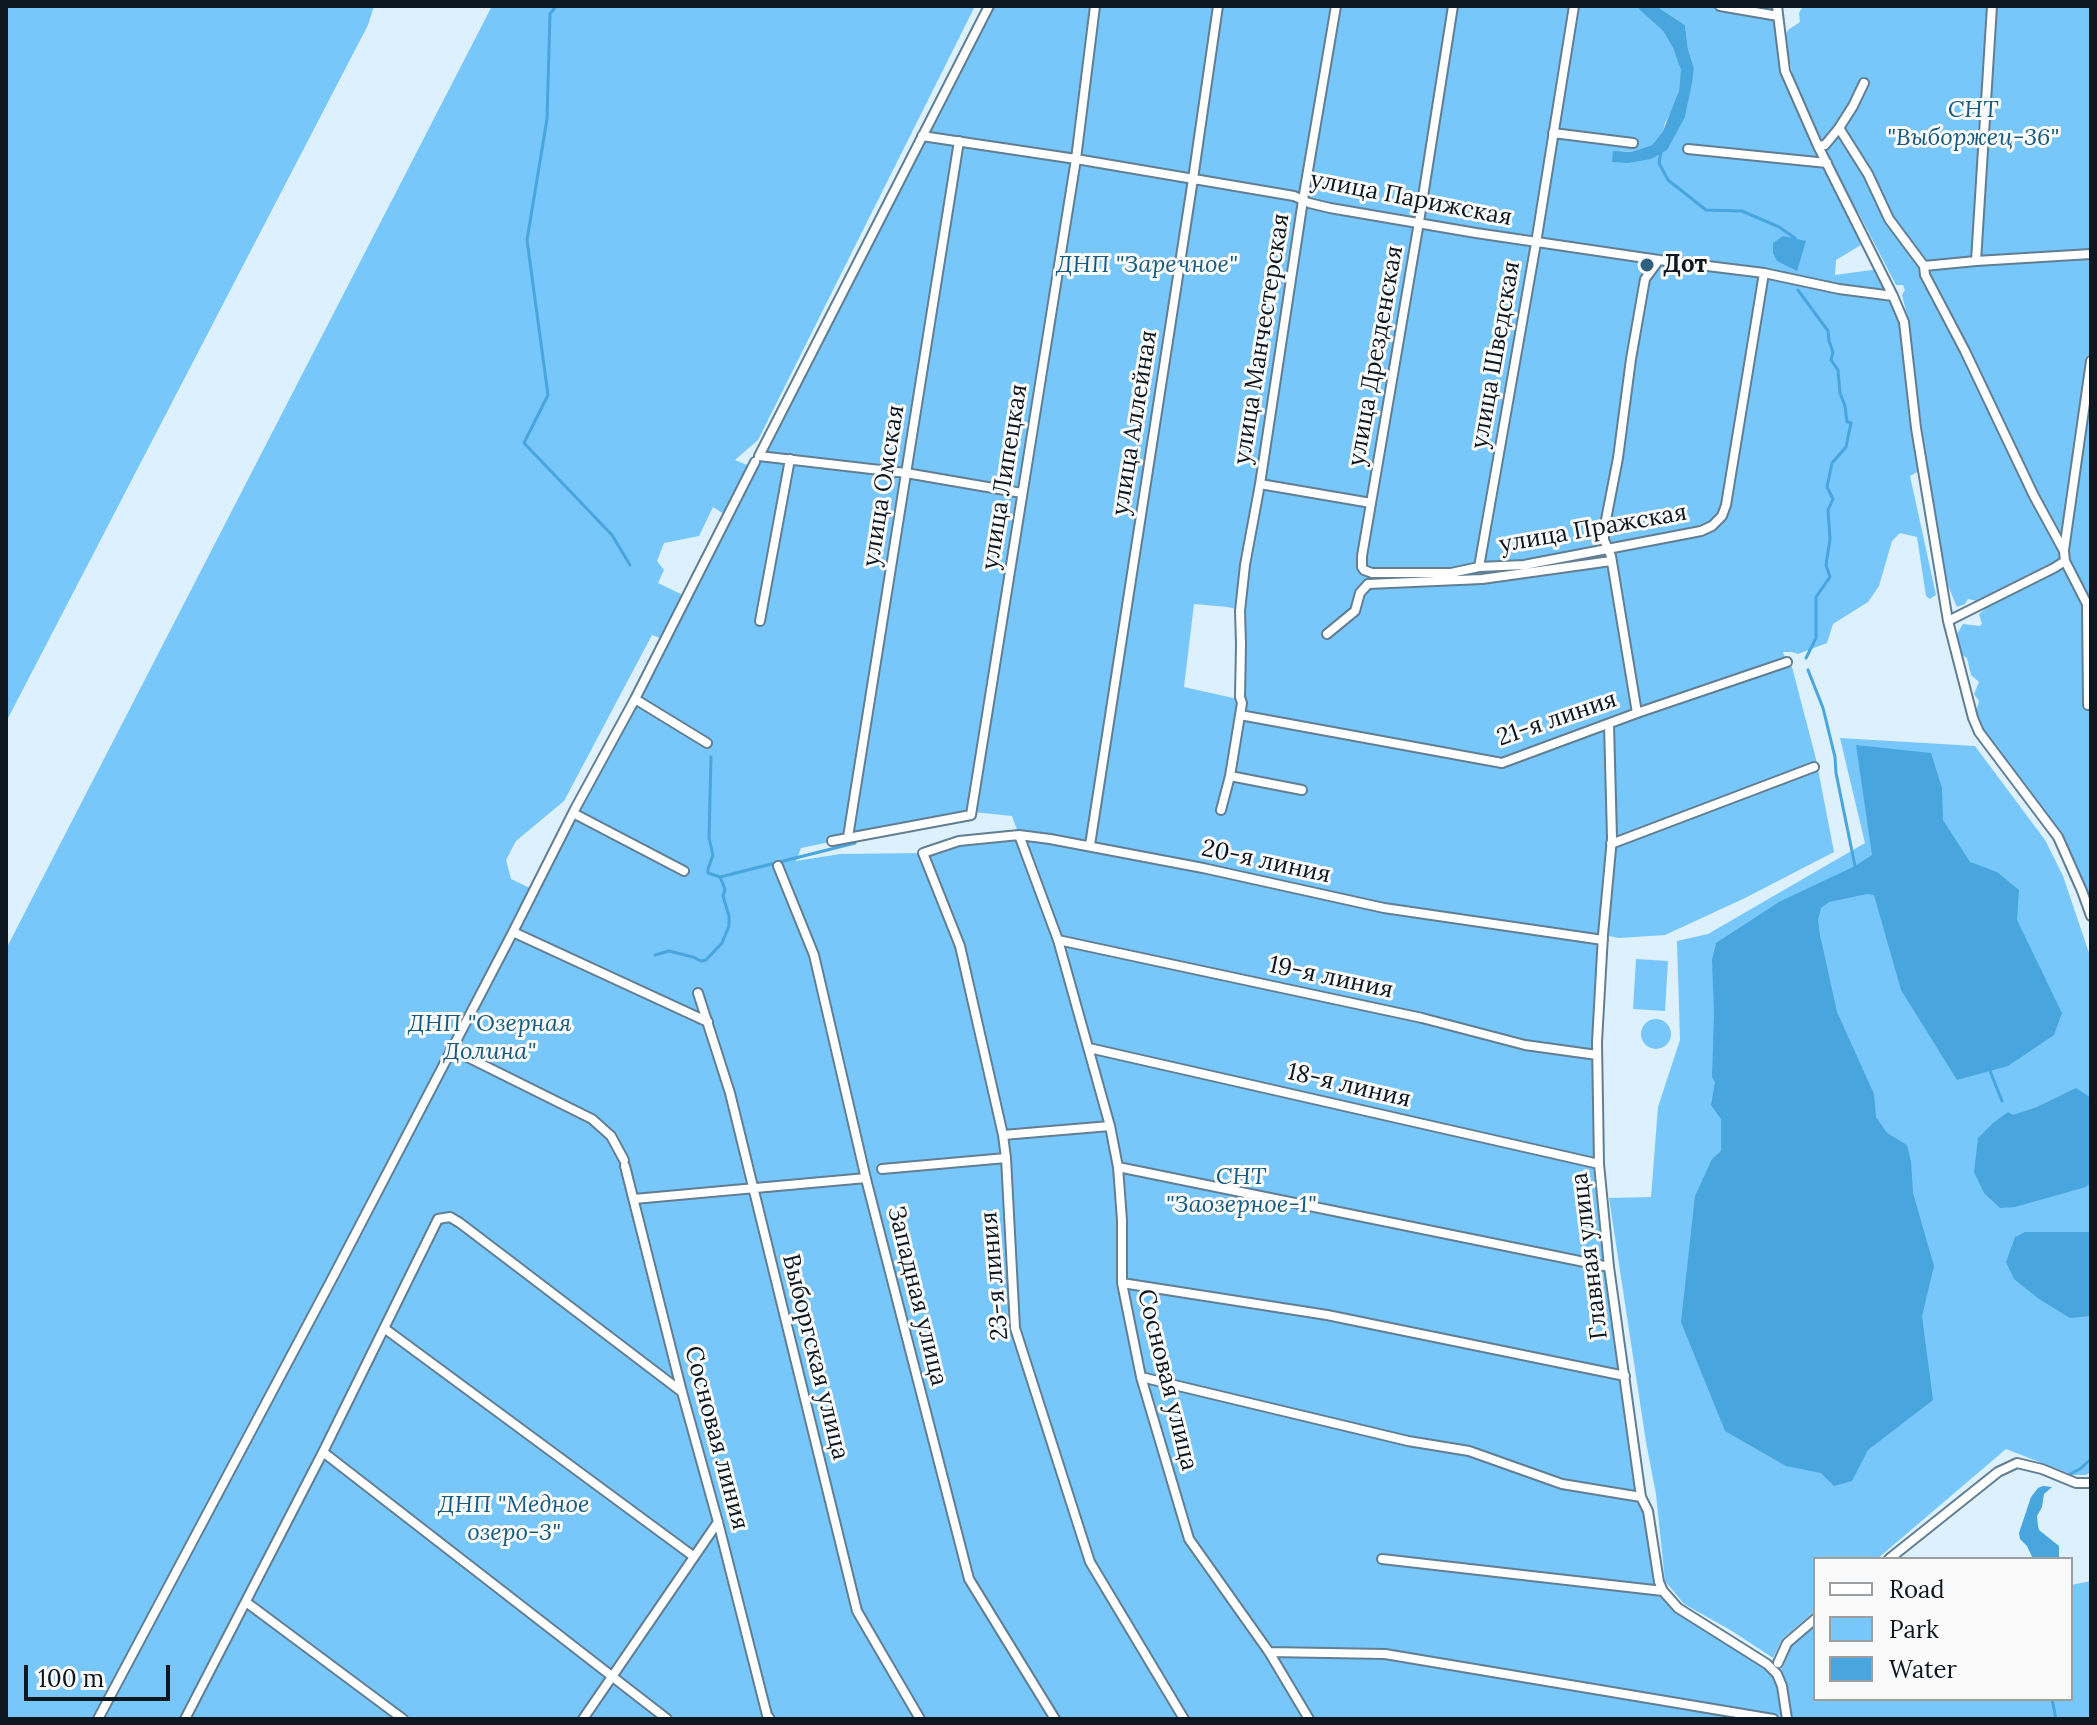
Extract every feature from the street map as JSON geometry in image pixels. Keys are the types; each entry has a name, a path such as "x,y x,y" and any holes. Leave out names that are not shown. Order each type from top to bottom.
{"street":[{"path":"98,1719 635,699 989,6"},
{"name":"улица Липецкая","path":"832,841 971,815 1076,159 1095,6"},
{"name":"улица Аллейная","path":"1090,845 1218,6"},
{"name":"улица Манчестерская","path":"1221,810 1242,703 1240,596 1336,6"},
{"name":"улица Дрезденская","path":"1364,570 1362,556 1453,6"},
{"name":"улица Шведская","path":"1479,567 1574,6"},
{"path":"1720,6 1777,10 1785,71 1904,322 1916,428 1948,621 1976,725 2058,837 2091,916"},
{"path":"1976,261 1992,6"},
{"path":"1818,146 1825,145 1839,128 1864,83"},
{"path":"1839,128 1868,174 1889,219 1924,266 1925,275 2087,604 2088,705"},
{"path":"1553,133 1633,143"},
{"name":"улица Парижская","path":"922,136 1294,196 1330,208 1536,243 1764,273 1839,289 1893,296"},
{"name":"улица Омская","path":"848,837 959,141"},
{"path":"1688,149 1827,163"},
{"path":"1924,266 2091,254"},
{"path":"1637,713 1604,530 1645,279 1659,260"},
{"name":"улица Пражская","path":"1364,570 1372,573 1447,573 1479,567 1524,565 1701,531 1712,526 1722,516 1726,505 1764,273"},
{"path":"1948,621 2054,568 2064,556 2091,361"},
{"path":"757,459 790,459 906,473 1022,493"},
{"path":"760,621 790,459"},
{"path":"1260,484 1371,503"},
{"path":"1327,634 1355,611 1360,593 1368,584 1482,579 1611,561"},
{"name":"21-я линия","path":"1240,715 1502,763 1787,662"},
{"path":"635,699 707,743"},
{"name":"Главная улица","path":"1609,724 1611,844 1597,1055 1599,1164 1609,1267 1641,1497 1648,1511 1663,1591"},
{"path":"1611,844 1814,767"},
{"path":"1230,776 1302,790"},
{"path":"573,813 684,871"},
{"name":"20-я линия","path":"923,853 959,841 1019,835 1090,845 1384,908 1603,940"},
{"name":"Сосновая улица","path":"1019,835 1058,940 1110,1126 1118,1167 1122,1283 1141,1377 1189,1539 1269,1652 1309,1719"},
{"name":"23-я линия","path":"923,853 960,946 1003,1135 1015,1328 1090,1562 1184,1719"},
{"name":"Западная улица","path":"778,866 814,955 866,1178 969,1579 1055,1719"},
{"path":"513,932 708,1022"},
{"name":"19-я линия","path":"1058,940 1422,1018 1525,1045 1597,1055"},
{"name":"Выборгская улица","path":"698,993 730,1093 857,1611 920,1719"},
{"name":"18-я линия","path":"1089,1048 1599,1164"},
{"name":"Сосновая линия","path":"451,1049 592,1119 611,1136 624,1163 770,1719"},
{"path":"1003,1135 1110,1126"},
{"path":"882,1169 1006,1158"},
{"path":"1118,1167 1609,1267"},
{"path":"634,1199 866,1178"},
{"path":"185,1719 323,1452 438,1219 450,1217 460,1223 682,1392"},
{"path":"1122,1283 1327,1315 1625,1376"},
{"path":"384,1328 693,1556"},
{"path":"1141,1377 1408,1441 1469,1451 1562,1484 1641,1497"},
{"path":"323,1452 667,1719"},
{"path":"1892,1557 1998,1472 2017,1463 2076,1483 2091,1483"},
{"path":"583,1719 718,1522"},
{"path":"1382,1559 1663,1591 1678,1608 1767,1664 1777,1674 1787,1719"},
{"path":"246,1602 403,1719"},
{"path":"1778,1663 1787,1643 1813,1621"},
{"path":"1269,1652 1385,1654 1773,1719"}],"green space":[{"path":"6,6 374,6 368,25 6,722"},
{"path":"492,6 975,6 758,440 735,460 752,467 989,6 1639,6 1663,31 1682,70 1674,107 1663,131 1652,145 1631,152 1618,150 1651,159 1685,117 1694,68 1685,25 1656,6 1776,6 1785,71 1828,160 1794,80 1784,39 1788,30 1800,22 1799,13 1803,6 2091,6 2091,916 2058,837 1981,730 1976,712 1979,701 1974,694 1979,682 1971,675 1967,658 1960,654 1957,634 1963,624 1980,626 1979,614 1991,604 1968,599 1957,607 1949,588 1941,560 1928,476 1908,319 1902,295 1905,290 1903,285 1896,285 1858,212 1853,213 1866,242 1836,260 1835,275 1879,269 1904,322 1923,469 1910,476 1936,595 1930,599 1926,596 1917,537 1900,533 1892,541 1879,586 1868,602 1833,624 1827,643 1798,654 1783,652 1792,667 1816,759 1834,852 1665,935 1619,938 1603,935 1597,1055 1599,1164 1625,1376 1659,1582 1678,1609 1777,1674 1791,1646 1813,1626 1813,1701 2073,1701 2073,1585 2091,1581 2091,1719 6,1719 6,949","holes":["713,507 727,516 687,597 658,583 664,570 657,561 664,543 699,536","1194,604 1243,611 1242,700 1184,687","652,635 665,640 534,890 511,879 506,860 516,841 564,801","973,812 1012,816 1019,835 959,841 923,853 840,854 796,861 801,848"]},
{"path":"1840,738 1975,746 2045,840 2063,876 2091,959 2091,1472 2073,1475 2006,1449 1879,1557 1813,1557 1813,1613 1782,1639 1773,1658 1684,1604 1665,1581 1656,1494 1609,1198 1651,1197 1658,1107 1680,1040 1677,941 1708,934 1865,843"},
{"path":"1636,959 1668,961 1665,1011 1633,1009"},
{"path":"1656,1019 1662,1020 1670,1028 1670,1040 1662,1048 1656,1049 1650,1048 1642,1040 1641,1034 1642,1028 1650,1020"}],"water":[{"path":"1639,6 1656,6 1685,25 1694,68 1692,83 1685,117 1667,150 1651,159 1612,162 1613,151 1631,152 1652,145 1663,131 1679,91 1681,70 1673,48 1663,31"},
{"path":"1783,236 1806,241 1797,271 1777,261 1773,253 1773,243"},
{"path":"1856,745 1931,753 1942,788 1943,820 1970,862 1997,872 2019,890 2017,920 2062,1013 2054,1035 2008,1066 1957,1080 1901,990 1874,895 1829,902 1821,908 1818,920 1820,935 1837,1012 1874,1094 1876,1117 1887,1133 1907,1145 1913,1193 1934,1266 1922,1316 1933,1400 1868,1450 1852,1481 1834,1486 1821,1473 1786,1466 1725,1431 1681,1322 1695,1196 1712,1159 1721,1151 1721,1119 1711,1105 1715,1082 1712,1077 1712,960 1716,943 1779,902 1872,855"},
{"path":"2076,1088 2091,1098 2091,1182 2086,1187 2015,1207 2000,1208 1984,1193 1974,1172 1978,1138 2008,1112 2013,1115 2037,1107"},
{"path":"2025,1232 2091,1232 2091,1316 2070,1318 2014,1279 2006,1262 2015,1237"},
{"path":"2052,1487 2044,1494 2037,1516 2038,1526 2059,1546 2059,1557 2032,1557 2020,1539 2019,1533 2031,1497 2038,1488"}],"waterway":[{"path":"556,6 550,14 547,119 527,240 548,395 524,443 612,535 630,565"},
{"path":"1661,152 1659,163 1668,180 1706,210 1742,211 1779,227 1794,240"},
{"path":"1798,290 1828,331 1833,352 1831,360 1838,370 1847,422 1851,423 1846,447 1832,463 1827,487 1833,499 1828,510 1830,539 1826,565 1830,577 1816,597 1816,638 1806,658"},
{"path":"1808,670 1823,708 1835,757 1855,866"},
{"path":"655,955 669,951 706,960 722,943 729,926 723,896 725,889 720,877 708,873 713,855 709,838 711,757"},
{"path":"720,877 855,843"},
{"path":"1990,1071 2002,1101"},
{"path":"2070,1474 2091,1459"},
{"path":"2052,1701 2056,1719"}],"place":[{"name":"Дот","path":"1647,265"}],"park label":[{"name":"СНТ \"Выборжец-36\"","path":"1973,124"},
{"name":"ДНП \"Заречное\"","path":"1147,265"},
{"name":"ДНП \"Озерная Долина\"","path":"490,1038"},
{"name":"СНТ \"Заозерное-1\"","path":"1241,1191"},
{"name":"ДНП \"Медное озеро-3\"","path":"514,1519"}]}
